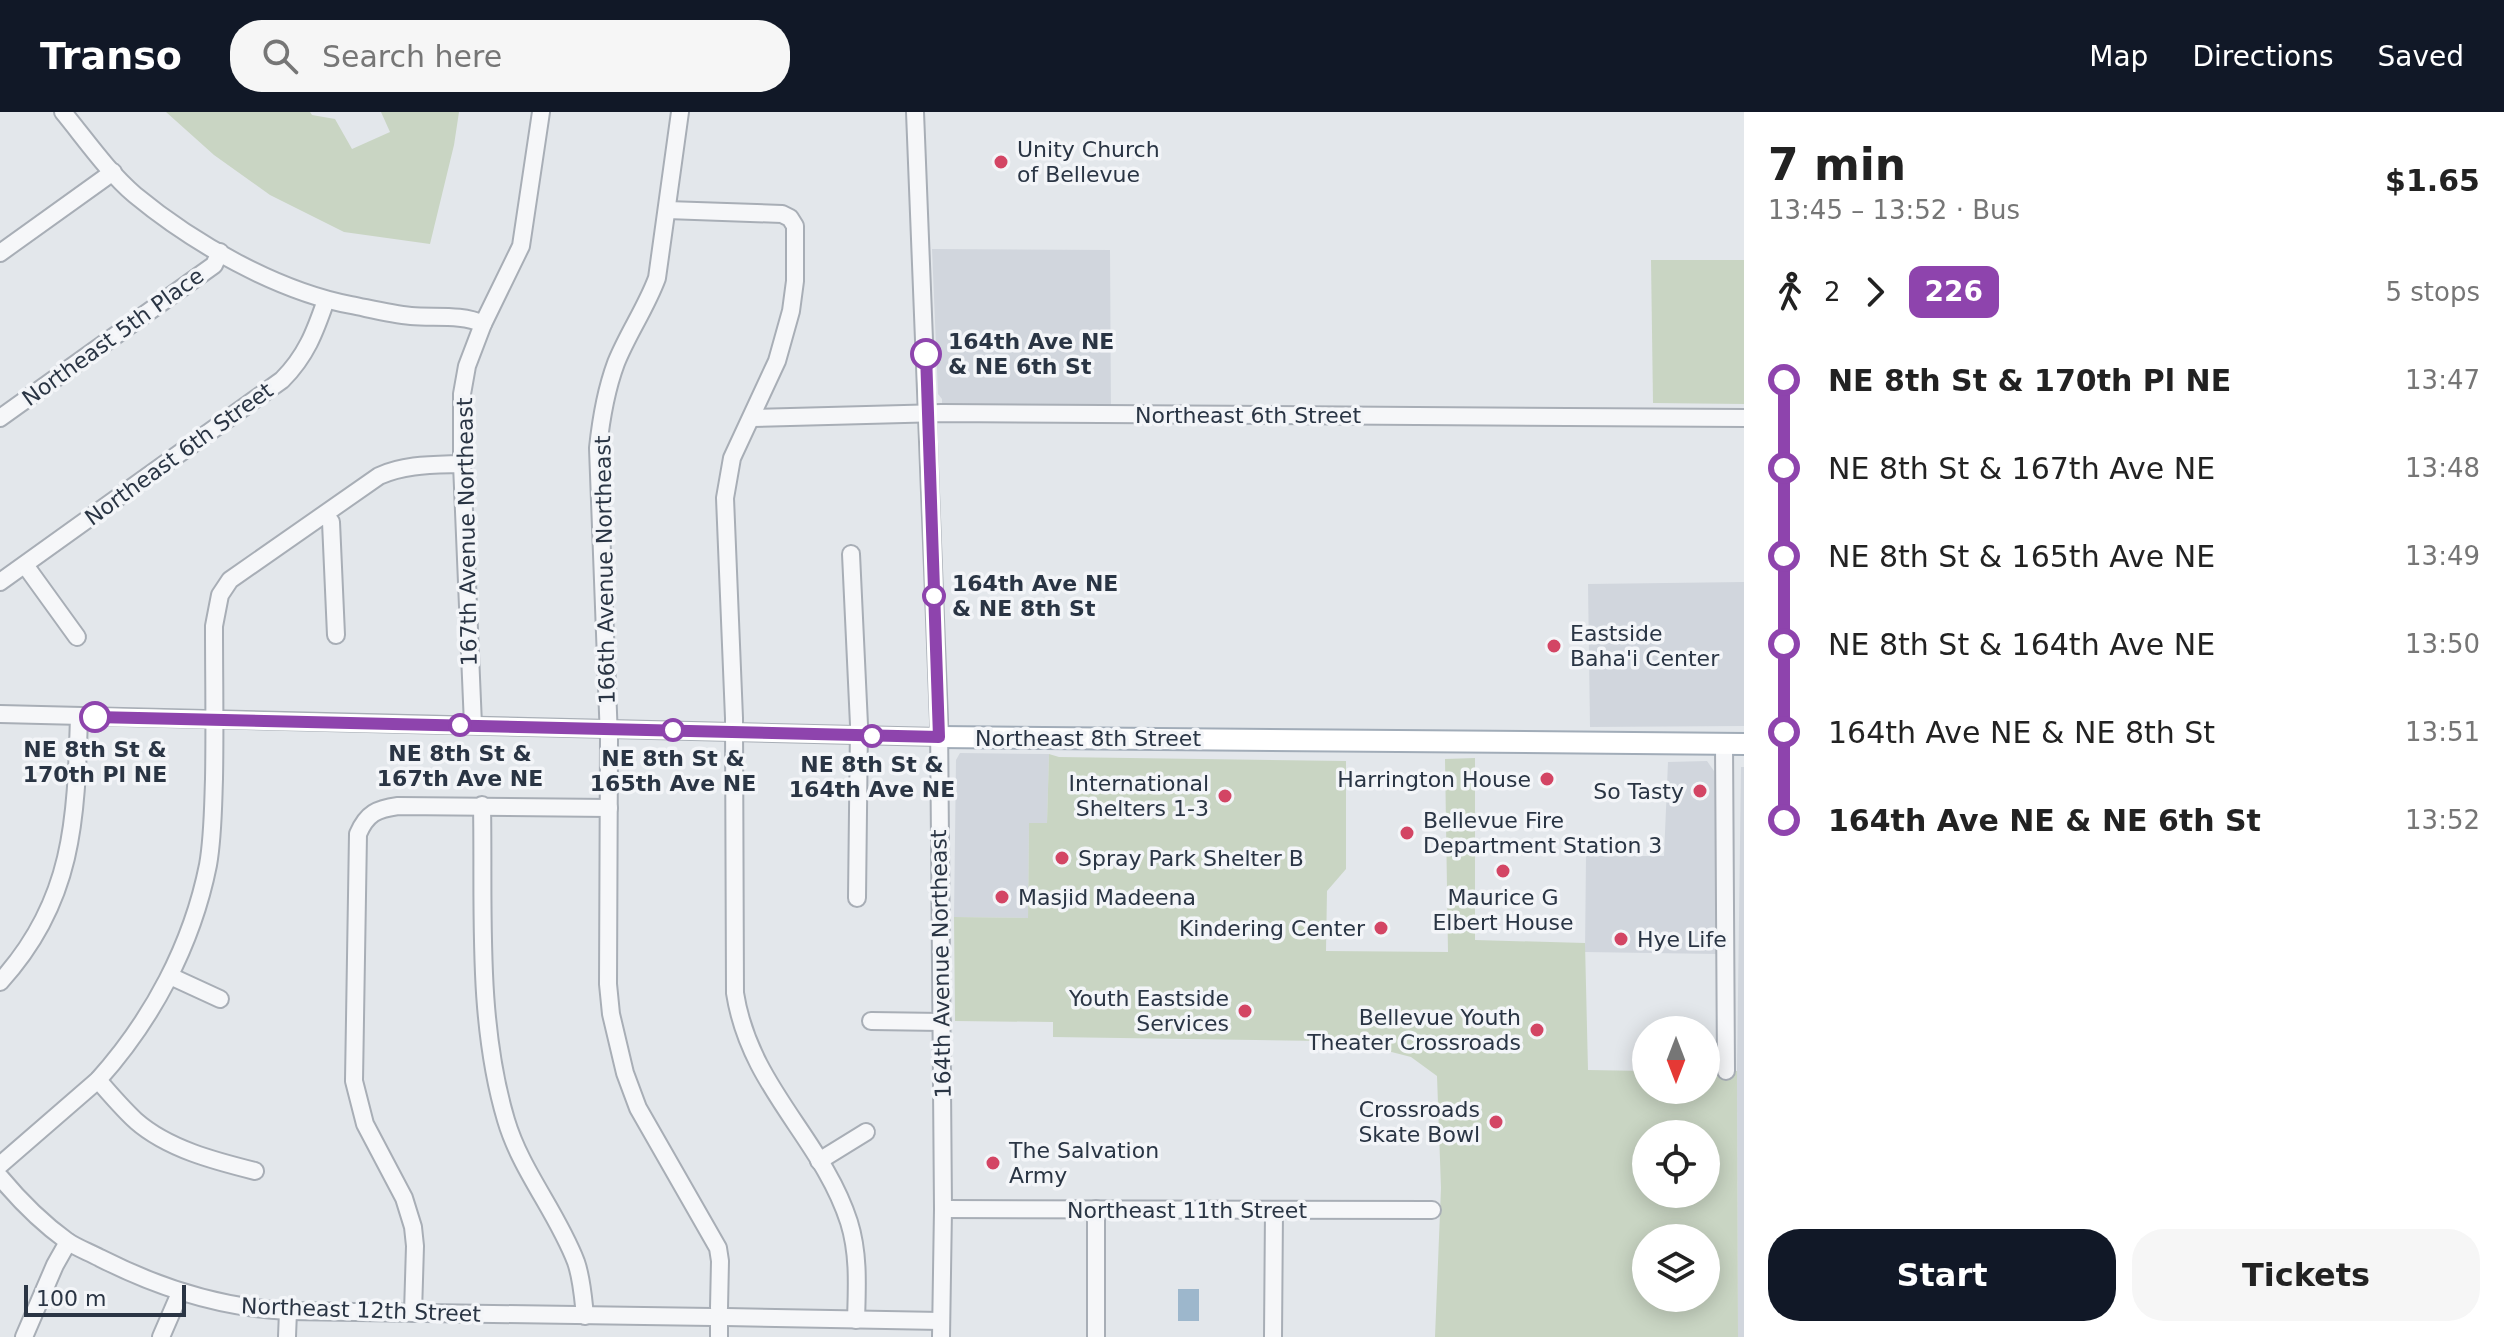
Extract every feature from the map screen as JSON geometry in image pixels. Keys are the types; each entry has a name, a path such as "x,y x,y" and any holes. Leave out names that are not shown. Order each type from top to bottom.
{"main road":[{"name":"Northeast 8th Street","path":"939,737 1734,744"}],"street":[{"path":"63,112 135,194 220,252 278,283 326,300 409,315 471,318 483,324"},
{"name":"167th Avenue Northeast","path":"473,725 462,394 467,366 483,324 521,246 541,112"},
{"name":"166th Avenue Northeast","path":"680,112 657,278 617,361 602,415 598,448 609,729 608,984 616,1040 638,1108 718,1248 719,1320"},
{"name":"164th Avenue Northeast","path":"915,112 939,737 943,1209 941,1329"},
{"path":"0,253 113,172"},
{"path":"667,210 782,214 790,218 795,226 795,281 784,340 732,458 725,498 734,733 734,966 739,1020 756,1063 819,1161 842,1206 854,1241 857,1263 856,1320"},
{"name":"Northeast 5th Place","path":"0,418 214,265 220,252"},
{"name":"Northeast 6th Street","path":"0,582 282,380 299,363 312,340 326,300"},
{"name":"Northeast 6th Street","path":"752,418 927,413 1744,418"},
{"path":"0,1165 98,1080 140,1027 170,976 186,939 208,864 213,819 214,626 220,595 230,580 325,515 357,489 395,469 462,464"},
{"path":"325,515 331,522 336,635"},
{"path":"851,554 859,735 857,898"},
{"path":"25,565 77,637"},
{"name":"Northeast 8th Street","path":"0,714 939,737"},
{"path":"0,982 14,967 40,925 68,858 77,805 79,716"},
{"path":"1726,1071 1734,744"},
{"path":"482,805 486,1009 492,1058 516,1149 576,1263 583,1286 585,1316"},
{"path":"413,1313 413,1227 404,1198 365,1124 356,1095 358,834 371,812 398,806 609,808"},
{"path":"170,976 220,999"},
{"path":"871,1021 942,1022"},
{"path":"98,1080 138,1123 166,1140 195,1154 255,1171"},
{"path":"819,1161 866,1132"},
{"name":"Northeast 12th Street","path":"0,1177 23,1204 68,1242 180,1293 234,1307 288,1311 856,1320 941,1329"},
{"name":"Northeast 11th Street","path":"943,1209 1432,1210"},
{"path":"1096,1209 1096,1337"},
{"path":"1273,1337 1274,1210"},
{"path":"24,1337 68,1242"},
{"path":"161,1337 180,1293"},
{"path":"287,1337 288,1311"}],"shaded area":[{"path":"932,249 1110,250 1111,414 942,413 942,399 938,394"},
{"path":"1744,582 1744,726 1590,727 1588,584"},
{"path":"960,753 1049,754 1047,823 1029,823 1028,918 954,917 956,760"},
{"path":"1707,761 1714,771 1715,783 1718,954 1585,952 1586,856 1664,856 1668,762"},
{"path":"1741,767 1744,767 1744,1337 1738,1337 1737,1071"}],"green space":[{"path":"166,112 310,112 335,119 352,149 390,132 381,112 459,112 430,244 344,232 270,195 214,155"},
{"path":"1651,260 1744,260 1744,404 1653,403"},
{"path":"1049,754 1059,757 1346,761 1346,869 1327,891 1326,951 1448,952 1445,759 1475,758 1475,940 1585,943 1588,1070 1632,1071 1632,1104 1720,1104 1720,1071 1737,1071 1738,1337 1435,1337 1441,1188 1437,1076 1411,1057 1376,1048 1323,1041 1053,1037 1053,1022 955,1021 954,917 1028,918 1029,823 1047,823"}],"water":[{"path":"1178,1289 1199,1289 1199,1321 1178,1321"}],"bus line":[{"name":"226","path":"95,717 939,737 926,354"}],"place":[{"name":"Unity Church of Bellevue","path":"1001,162"},
{"name":"164th Ave NE & NE 6th St","path":"926,354"},
{"name":"164th Ave NE & NE 8th St","path":"934,596"},
{"name":"Eastside Baha'i Center","path":"1554,646"},
{"name":"NE 8th St & 170th Pl NE","path":"95,717"},
{"name":"NE 8th St & 167th Ave NE","path":"460,725"},
{"name":"NE 8th St & 165th Ave NE","path":"673,730"},
{"name":"NE 8th St & 164th Ave NE","path":"872,736"},
{"name":"Harrington House","path":"1547,779"},
{"name":"So Tasty","path":"1700,791"},
{"name":"International Shelters 1-3","path":"1225,796"},
{"name":"Bellevue Fire Department Station 3","path":"1407,833"},
{"name":"Spray Park Shelter B","path":"1062,858"},
{"name":"Maurice G Elbert House","path":"1503,871"},
{"name":"Masjid Madeena","path":"1002,897"},
{"name":"Kindering Center","path":"1381,928"},
{"name":"Hye Life","path":"1621,939"},
{"name":"Youth Eastside Services","path":"1245,1011"},
{"name":"Bellevue Youth Theater Crossroads","path":"1537,1030"},
{"name":"Crossroads Skate Bowl","path":"1496,1122"},
{"name":"The Salvation Army","path":"993,1163"}]}
